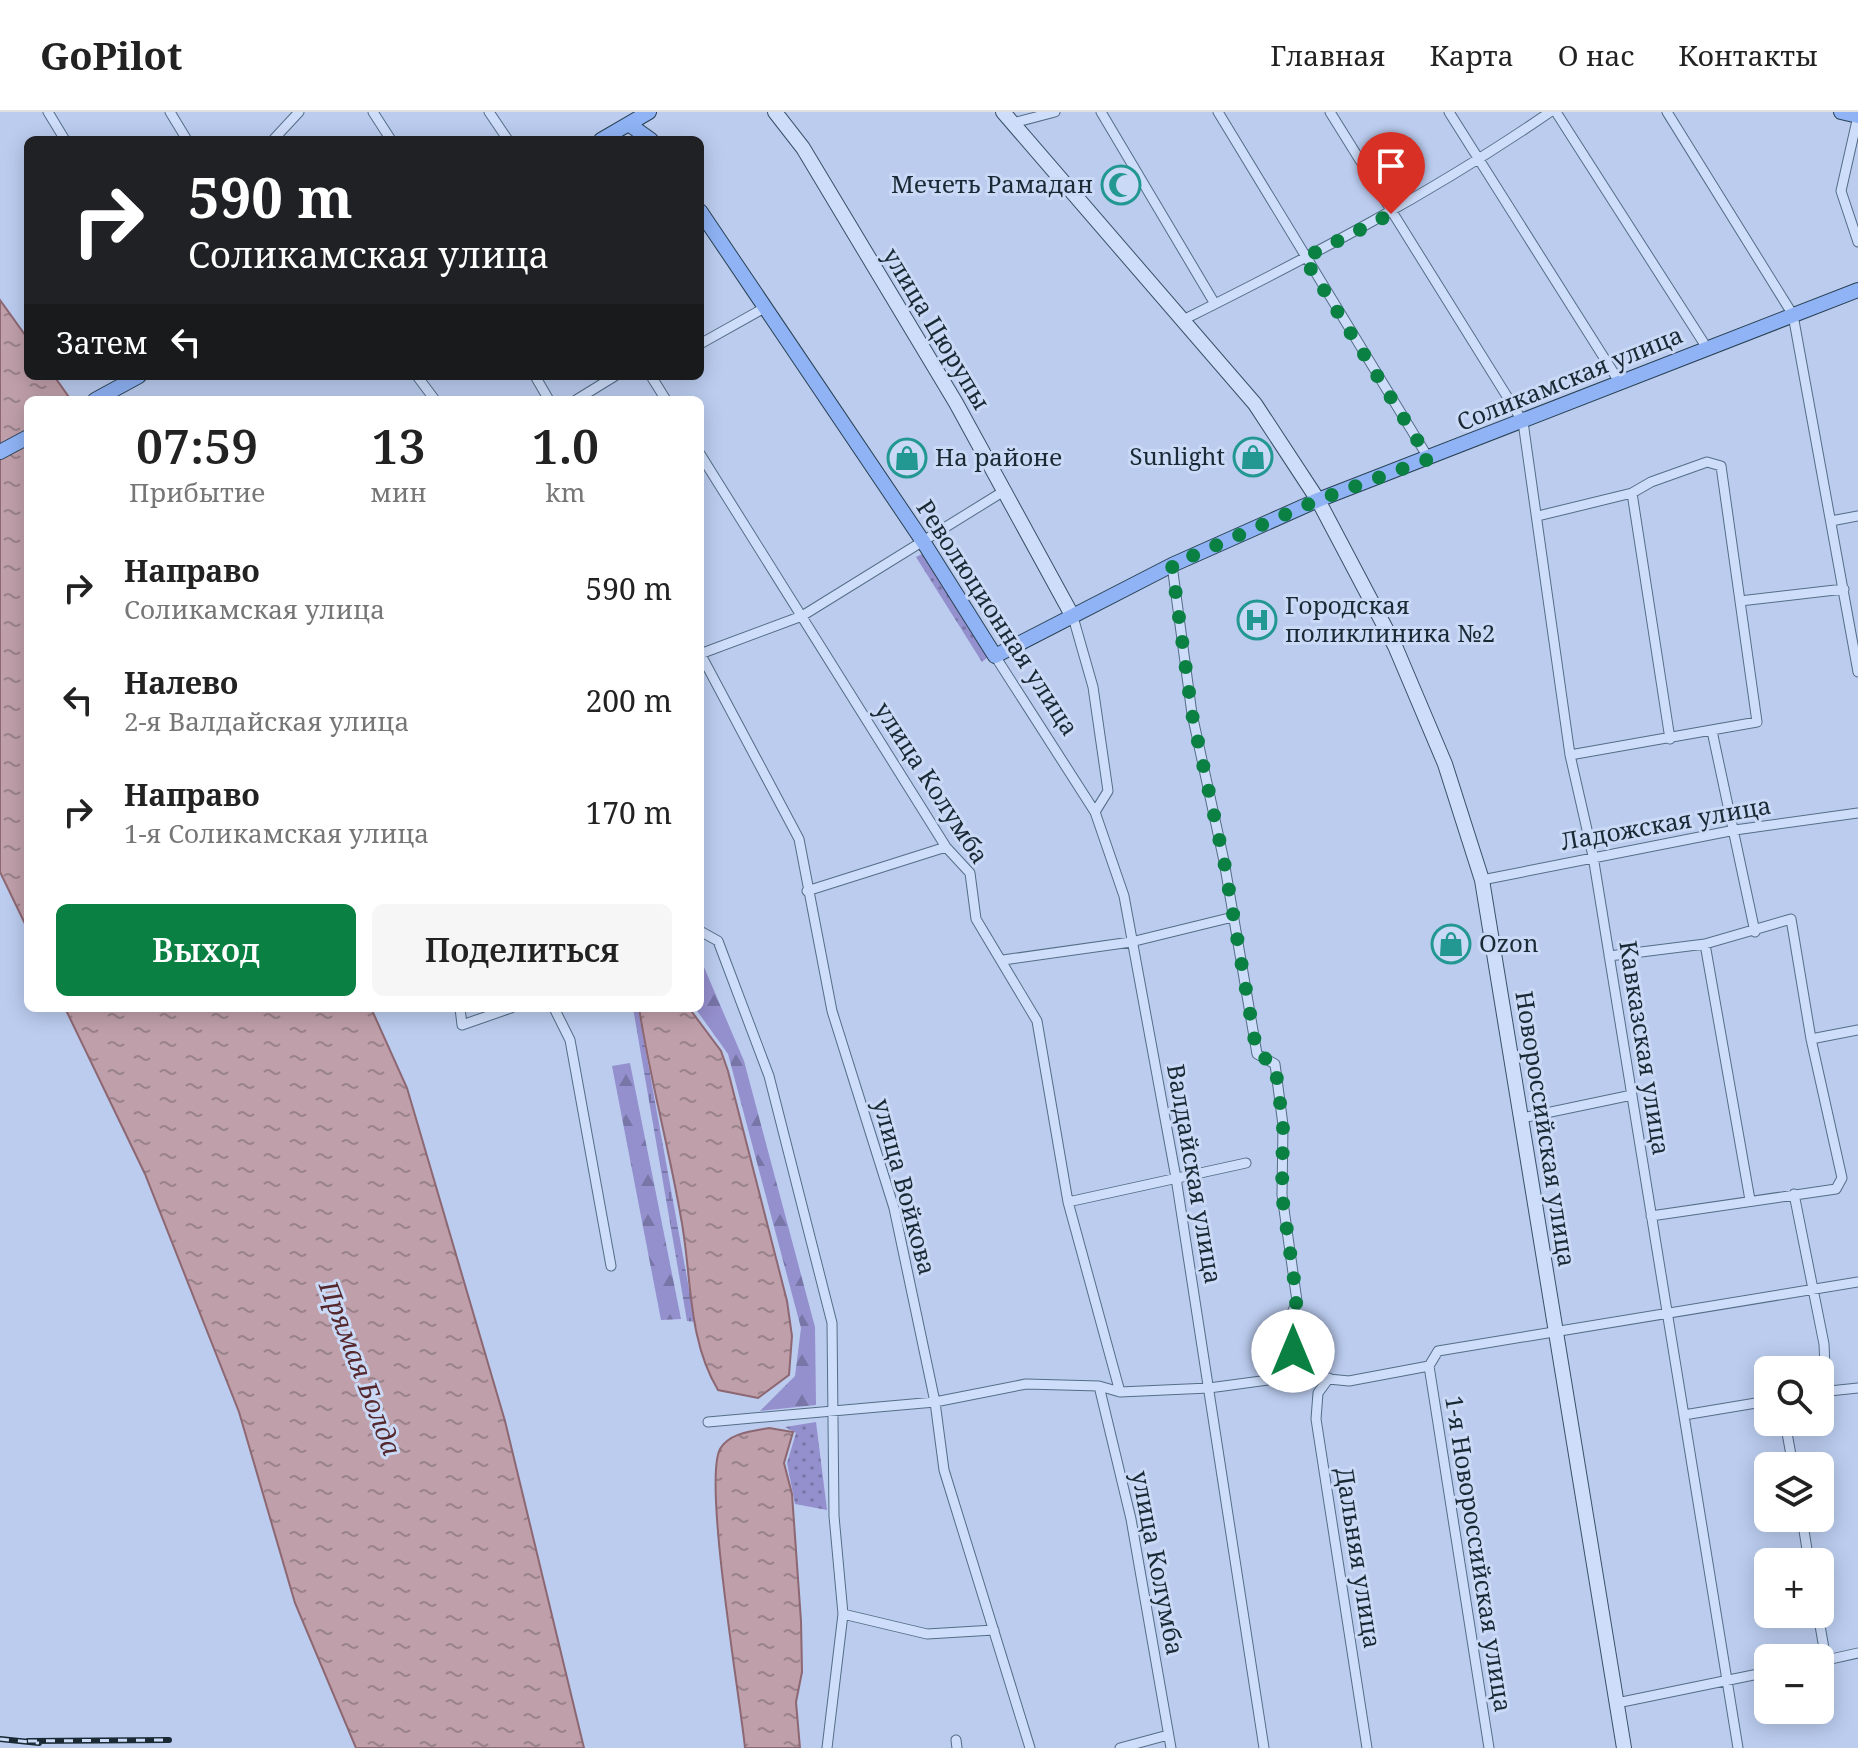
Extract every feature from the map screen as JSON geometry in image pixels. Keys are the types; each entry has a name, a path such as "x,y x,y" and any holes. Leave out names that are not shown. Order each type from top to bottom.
{"main road":[{"path":"609,136 649,112"},
{"path":"1841,112 1858,116"},
{"path":"630,125 645,136"},
{"name":"Революционная улица","path":"704,217 924,543 995,656"},
{"name":"Соликамская улица","path":"995,656 1172,565 1318,500 1858,290"},
{"path":"102,396 132,380"},
{"path":"0,452 24,439"}],"street":[{"path":"48,112 63,136"},
{"path":"170,112 185,136"},
{"path":"373,112 388,136"},
{"path":"489,112 505,136"},
{"name":"улица Цюрупы","path":"775,112 803,148 956,403 1073,617"},
{"path":"1008,118 1055,112"},
{"path":"1101,112 1215,304"},
{"path":"1218,112 1429,459"},
{"path":"1330,112 1523,422"},
{"path":"1449,112 1620,383"},
{"path":"1185,319 1391,214 1480,161 1553,112 1707,348"},
{"path":"1667,112 1793,315 1858,672"},
{"path":"276,136 291,114"},
{"path":"1858,116 1841,191 1858,242"},
{"name":"Новороссийская улица","path":"1008,118 1185,319 1255,404 1318,500 1400,657 1445,764 1482,880 1624,1748"},
{"path":"704,342 766,307"},
{"path":"582,396 608,380"},
{"name":"Кавказская улица","path":"1523,422 1570,755 1593,856 1738,1748"},
{"name":"улица Колумба","path":"704,460 946,847 970,873 976,919 1037,1021 1068,1202 1120,1392"},
{"path":"1538,516 1632,493 1651,482 1707,462 1721,466 1757,722 1570,755"},
{"path":"704,652 802,616 1004,491"},
{"path":"1632,493 1670,739"},
{"path":"1831,521 1858,516"},
{"path":"1172,565 1192,714 1257,1054 1275,1064 1283,1125 1282,1195 1297,1301 1287,1325 1298,1376"},
{"path":"1740,601 1844,589"},
{"path":"1073,617 1093,687 1108,791 1095,812"},
{"name":"Революционная улица","path":"995,656 1095,812"},
{"name":"улица Войкова","path":"704,661 799,839 832,1011 894,1208 935,1402 944,1470 1030,1748"},
{"path":"1712,731 1755,932"},
{"name":"Валдайская улица","path":"1095,812 1124,896 1176,1178 1264,1748"},
{"name":"Ладожская улица","path":"1482,880 1735,830 1858,813"},
{"path":"807,891 946,847"},
{"path":"1003,960 1131,942 1233,917"},
{"path":"1609,956 1705,944 1755,932 1791,919 1811,1039 1842,1178 1836,1189 1651,1216"},
{"path":"704,933 718,941 769,1076 832,1323 830,1412 843,1614 827,1748"},
{"path":"1705,944 1750,1200"},
{"path":"460,1012 462,1025 499,1012"},
{"path":"556,1012 570,1040 611,1266"},
{"path":"1811,1039 1858,1030"},
{"path":"1522,1118 1632,1095"},
{"path":"1068,1202 1246,1163"},
{"path":"1794,1194 1824,1344 1824,1356"},
{"path":"708,1422 935,1402 1026,1384 1099,1386 1120,1392 1209,1388 1298,1376 1349,1381 1429,1366 1438,1351 1555,1329 1858,1282"},
{"name":"1-я Новороссийская улица","path":"1429,1366 1489,1748"},
{"name":"Дальняя улица","path":"1329,1378 1318,1393 1316,1419 1367,1748"},
{"name":"улица Колумба","path":"1099,1386 1131,1519 1171,1748"},
{"path":"1834,1391 1858,1388"},
{"path":"1684,1415 1754,1403"},
{"path":"843,1614 927,1634 994,1630"},
{"path":"1834,1658 1858,1653"},
{"path":"1617,1703 1754,1675"},
{"path":"1120,1748 1168,1735"}],"green space":[{"path":"922,554 989,656 982,662 916,557"},
{"path":"704,967 744,1061 815,1327 816,1405 760,1411 795,1376 801,1328 728,1054 698,1012 704,1012"},
{"path":"634,1012 639,1012 695,1322 687,1321"},
{"path":"630,1063 681,1319 661,1320 612,1066"},
{"path":"816,1422 827,1510 795,1504 787,1463 796,1433 785,1427"}],"water":[{"path":"0,300 24,333 24,380 57,380 68,396 24,396 24,922 0,872"},
{"name":"Прямая Болда","path":"67,1012 373,1012 407,1088 505,1421 584,1748 356,1748 295,1603 239,1412 145,1174"},
{"path":"640,1012 692,1012 721,1051 728,1071 787,1301 792,1336 789,1375 758,1398 718,1390 701,1350 681,1218"},
{"path":"769,1428 793,1432 784,1463 792,1494 801,1621 802,1672 796,1702 800,1748 745,1748 719,1545 716,1469 720,1449 735,1436"}],"railway":[{"path":"0,1739 39,1743"},
{"path":"28,1741 169,1740"}],"place":[{"name":"Мечеть Рамадан","path":"1121,185"},
{"name":"Sunlight","path":"1253,457"},
{"name":"На районе","path":"907,458"},
{"name":"Городская поликлиника №2","path":"1257,620"},
{"name":"Ozon","path":"1451,944"}],"route":[{"path":"1293,1351 1287,1325 1297,1301 1282,1195 1283,1125 1275,1064 1257,1054 1224,861 1192,714 1172,565 1318,500 1429,459 1304,258 1391,214"}]}
